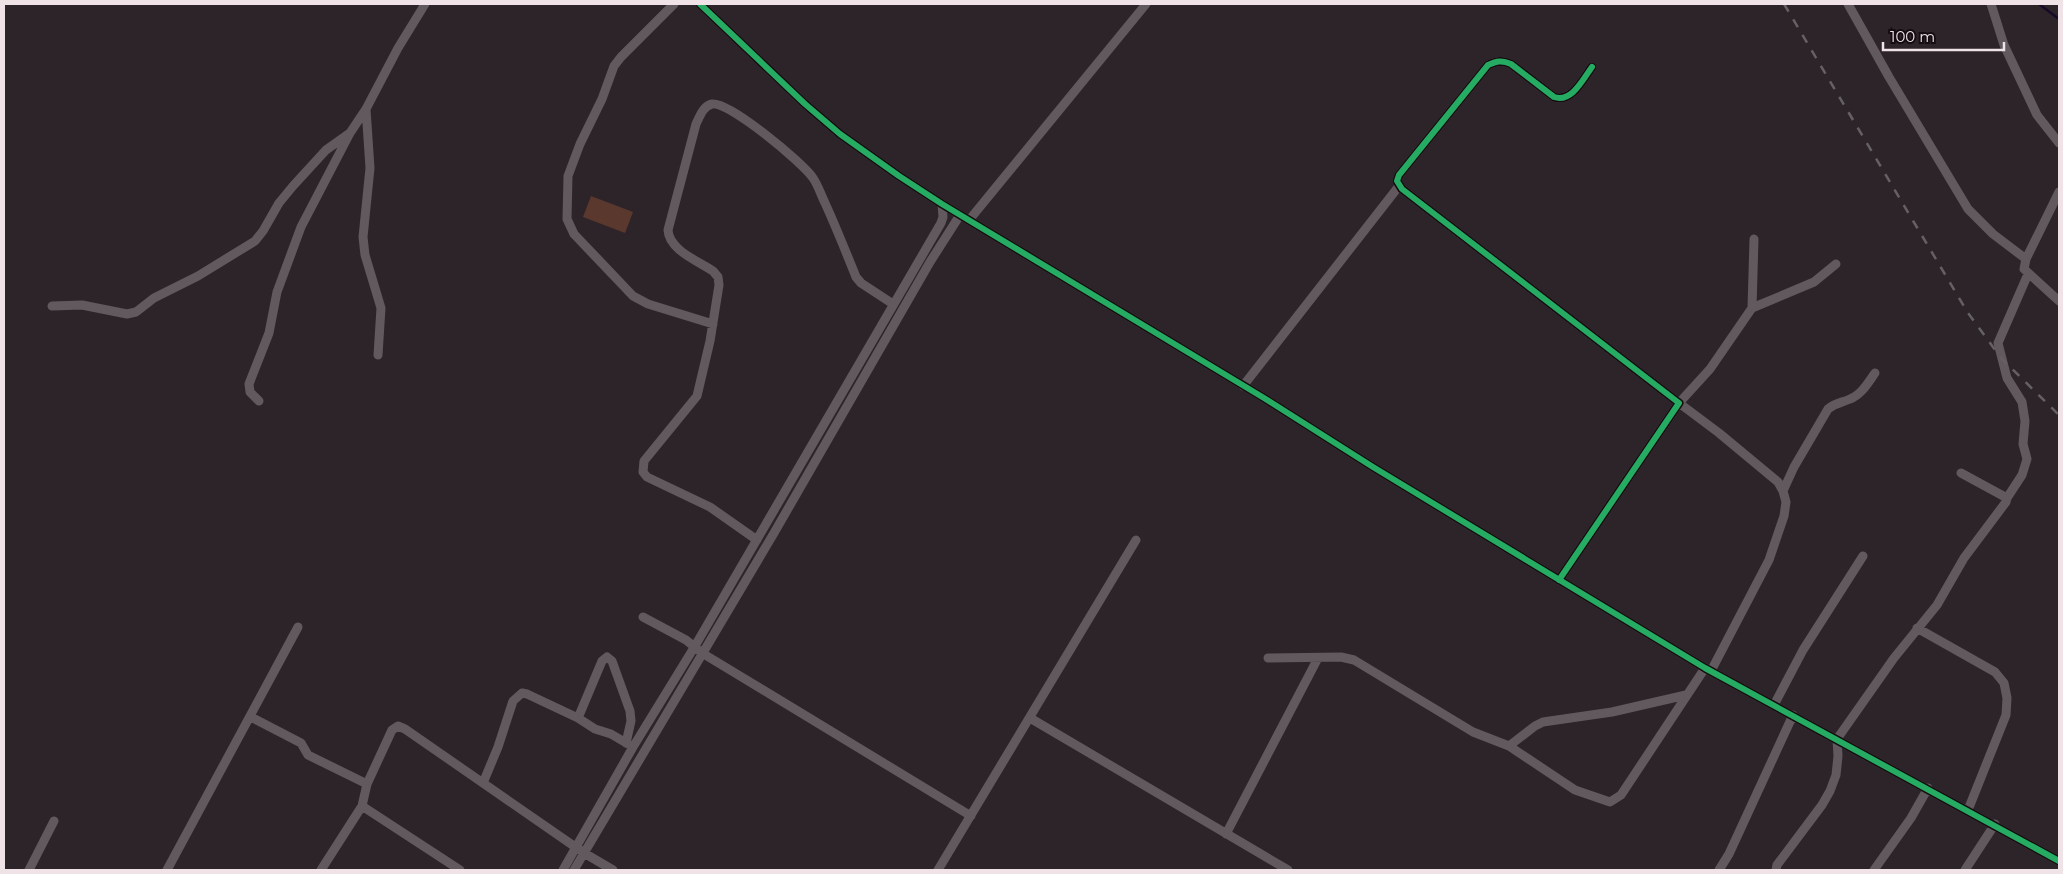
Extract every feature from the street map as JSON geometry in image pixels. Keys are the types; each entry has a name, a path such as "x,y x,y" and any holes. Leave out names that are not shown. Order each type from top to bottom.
{"street":[{"path":"259,401 250,392 249,384 269,333 277,292 301,227 350,133 366,110 398,48 425,4"},
{"path":"674,4 614,66 602,99 580,144 568,176 567,219 574,234 633,296 648,304 713,324"},
{"path":"700,4 772,74 840,134 942,204 1708,670 1995,824 2059,861"},
{"path":"970,220 1146,4"},
{"path":"1848,4 1872,43 1885,71 1968,209 1993,234 2026,259"},
{"path":"1992,4 2004,45 2037,115 2059,144"},
{"path":"1268,658 1341,657 1354,660 1473,732 1509,746 1576,790 1610,802 1621,795 1686,695 1708,670 1769,560 1784,516 1786,502 1778,482 1719,433 1399,186 1397,181 1399,175 1488,65 1496,61 1504,61 1511,64 1560,99 1569,96 1592,67"},
{"path":"756,540 710,507 647,477 643,472 644,461 697,396 713,324 719,285 718,277 714,271 676,247 668,237 668,230 696,124 702,111 708,105 715,103 723,105 758,128 803,166 813,178 856,277 861,283 893,304"},
{"path":"366,110 370,168 363,237 366,255 381,308 378,355"},
{"path":"52,306 82,305 126,314 136,312 154,298 198,276 255,241 264,231 279,203 288,192 326,150 350,133"},
{"path":"1243,386 1399,186"},
{"path":"2059,192 2026,259 2024,269 2059,301"},
{"path":"562,870 630,745 694,646 941,223 943,217 942,204"},
{"path":"574,870 774,533 930,262 960,215"},
{"path":"1752,308 1754,239"},
{"path":"1559,580 1679,404 1710,369 1752,308 1814,282 1836,264"},
{"path":"1776,870 1777,865 1822,805 1830,791 1836,775 1837,739 1917,628 1937,606 1964,558 2022,475 2026,459 2023,444 2025,421 2022,402 2012,389 2002,365 1998,343 2028,274"},
{"path":"1783,492 1794,467 1828,409 1835,403 1850,399 1859,394 1875,373"},
{"path":"1961,473 2007,498"},
{"path":"938,870 1136,540"},
{"path":"1774,705 1803,650 1863,556"},
{"path":"644,617 971,816"},
{"path":"167,870 298,627"},
{"path":"1917,628 1995,672 2004,683 2008,698 2006,715 1968,810"},
{"path":"578,718 602,661 607,657 612,661 630,711 630,745"},
{"path":"1226,834 1318,658"},
{"path":"483,783 501,740 513,701 517,696 527,694 630,745"},
{"path":"1509,746 1544,722 1612,712 1686,695"},
{"path":"1719,870 1729,854 1793,715"},
{"path":"251,717 301,743 308,755 367,784"},
{"path":"1030,718 1288,870"},
{"path":"321,870 362,806 367,784 392,730 398,726 584,853 613,870"},
{"path":"1874,870 1911,818 1928,788"},
{"path":"362,806 460,870"},
{"path":"29,870 54,821"},
{"path":"1966,870 1995,824"}],"shaded area":[{"path":"591,196 633,212 625,233 583,217"}],"waterway":[{"path":"2039,4 2059,19"}],"railway":[{"path":"1784,4 1968,313 2001,358 2059,415"}],"cycle path":[{"path":"700,4 805,104 840,134 942,204 1264,398 1373,467 1705,668 2059,861"},
{"path":"1559,580 1679,403 1402,189 1397,181 1399,175 1488,65 1500,61 1511,64 1554,97 1560,98 1572,93 1592,67"}]}
